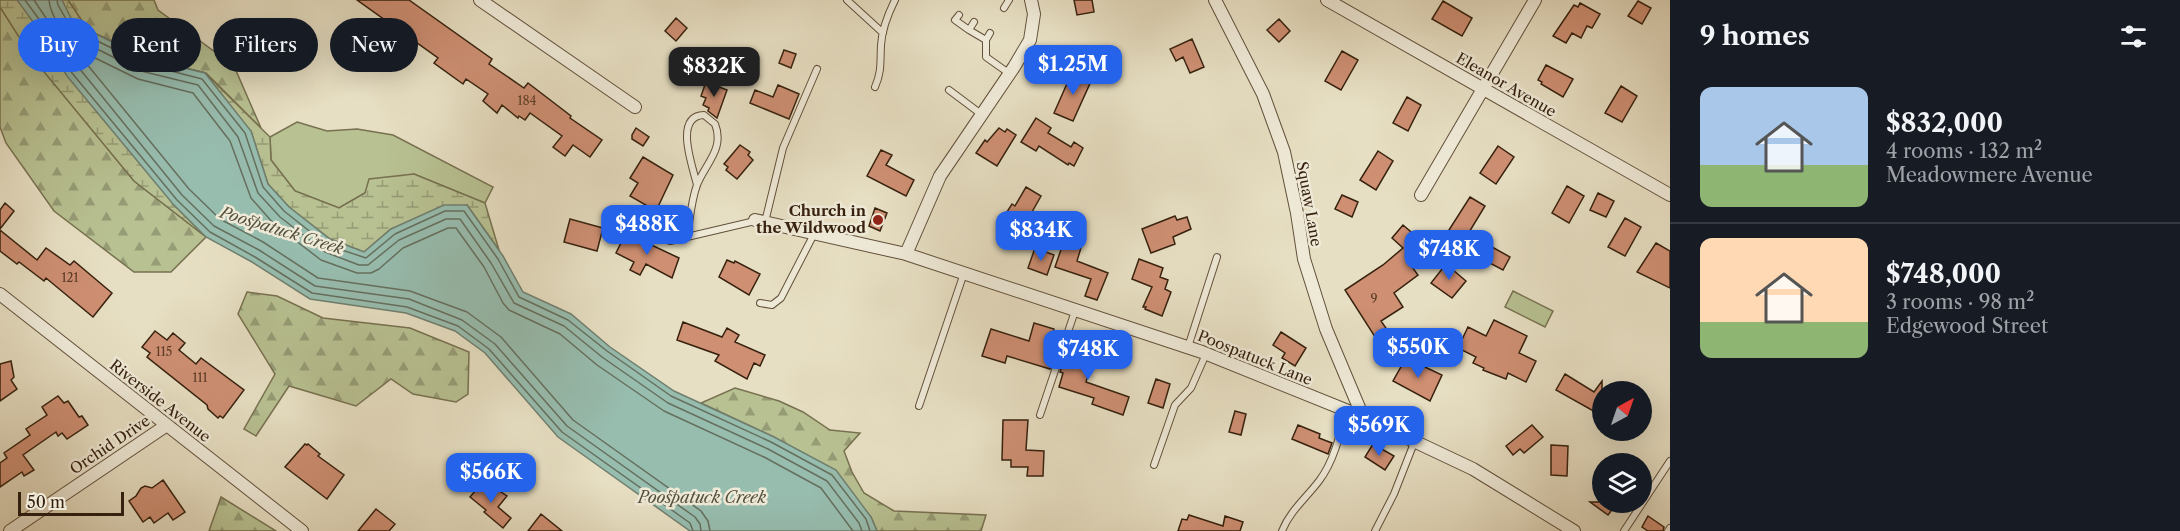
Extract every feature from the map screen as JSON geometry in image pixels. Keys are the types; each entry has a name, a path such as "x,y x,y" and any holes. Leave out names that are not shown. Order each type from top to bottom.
{"street":[{"path":"480,0 635,107"},
{"path":"906,254 940,176 1010,74 1030,39 1034,14 1031,0"},
{"name":"Squaw Lane","path":"1215,0 1263,94 1284,152 1304,259 1326,329 1363,417"},
{"name":"Eleanor Avenue","path":"1327,0 1670,195"},
{"path":"1421,195 1535,0"},
{"name":"Poospatuck Lane","path":"760,221 906,254 1206,353 1363,417 1473,469 1574,531"},
{"name":"Riverside Avenue","path":"0,294 302,531"},
{"name":"Orchid Drive","path":"10,531 167,425"}],"lane":[{"path":"846,0 883,33"},
{"path":"874,87 880,74 881,43 887,16 895,0"},
{"path":"1004,8 1009,0"},
{"path":"959,15 955,20 986,40"},
{"path":"969,30 974,22"},
{"path":"990,33 986,40 986,57 1010,74"},
{"path":"760,221 783,148 817,69"},
{"path":"949,90 981,114"},
{"path":"687,237 697,185 711,162 718,143 715,124 704,115 698,115 691,120 686,134 697,185"},
{"name":"Poospatuck Lane","path":"623,221 670,241 760,221"},
{"path":"760,303 772,305 781,298 814,234"},
{"path":"1188,347 1217,257"},
{"path":"919,406 964,273"},
{"path":"1040,415 1075,310"},
{"path":"1154,465 1175,405 1191,388 1206,353"},
{"path":"1282,531 1292,513 1326,471 1346,410"},
{"path":"1374,531 1394,494 1414,443"},
{"path":"1624,531 1670,460"}],"green space":[{"path":"0,0 68,0 80,18 18,18 18,35 0,7"},
{"path":"68,0 154,0 158,10 169,18 111,18 111,41 99,35 99,18 80,18"},
{"path":"0,7 18,35 18,72 45,72 134,181 206,237 171,272 134,272 54,211 6,143 0,127"},
{"path":"99,35 111,41 111,72 205,73 270,137 271,160 295,191 339,208 365,193 369,179 414,174 485,203 499,250 467,205 391,229 364,252 330,239 289,207 268,184 251,131 173,204 206,237 134,181 44,72 99,72"},
{"path":"201,42 213,51 213,72 237,72 261,128 206,73 201,72"},
{"path":"297,122 327,131 357,129 393,135 493,187 485,203 414,174 365,193 339,208 295,191 271,160 270,137"},
{"path":"1513,291 1553,311 1545,327 1505,307"},
{"path":"247,292 277,296 323,318 410,328 469,352 468,394 456,402 413,394 391,379 356,406 289,386 256,436 244,429 275,374 238,314"},
{"path":"735,388 779,401 803,412 830,430 860,433 844,451 852,472 864,493 894,511 986,515 981,531 877,531 871,517 774,437 701,403"},
{"path":"221,497 276,531 209,531"}],"water":[{"path":"17,0 62,0 71,18 30,18"},
{"name":"Poospatuck Creek","path":"99,35 111,41 111,72 205,73 251,131 268,184 289,207 330,239 364,252 391,229 444,205 467,205 503,256 523,292 571,314 610,347 674,391 774,437 836,470 871,517 877,531 690,531 558,437 485,353 455,331 406,313 310,299 252,262 206,237 173,204 65,72 99,72"}],"building":[{"path":"357,0 409,0 492,59 489,64 524,88 528,83 571,116 570,118 602,140 590,157 573,145 565,156 553,147 562,136 530,113 525,120 519,116 518,118 502,105 497,113 483,101 488,94 466,79 463,84 434,63 438,58 418,44 418,18 382,18"},
{"path":"1074,0 1092,0 1094,12 1077,15"},
{"path":"1443,1 1472,18 1462,36 1432,19"},
{"path":"1638,1 1651,8 1642,24 1628,16"},
{"path":"1580,3 1600,14 1592,28 1587,26 1581,38 1572,33 1566,43 1553,36 1574,5 1578,7"},
{"path":"676,18 687,28 676,41 665,31"},
{"path":"1279,19 1290,31 1279,42 1267,30"},
{"path":"1192,39 1204,67 1190,73 1183,57 1176,61 1170,49"},
{"path":"784,50 796,54 791,68 779,63"},
{"path":"1342,51 1358,60 1341,90 1325,81"},
{"path":"1546,65 1573,79 1563,97 1538,80"},
{"path":"1073,70 1092,79 1073,121 1054,113"},
{"path":"706,82 727,90 717,118 708,111 709,108 703,105 706,98 701,96"},
{"path":"778,85 799,94 789,119 750,103 755,90 773,97"},
{"path":"1621,86 1637,96 1622,122 1605,113"},
{"path":"1407,97 1421,105 1408,131 1393,123"},
{"path":"1036,118 1051,128 1048,133 1071,147 1074,142 1083,148 1074,166 1069,163 1068,165 1039,146 1036,151 1021,142"},
{"path":"636,128 649,137 643,146 632,139"},
{"path":"999,128 1005,132 1007,129 1016,135 997,166 976,153 985,140 987,142"},
{"path":"740,145 750,152 748,155 753,160 737,179 726,170 728,167 724,164"},
{"path":"1498,146 1514,157 1496,184 1480,173"},
{"path":"881,150 892,155 886,165 914,180 906,196 867,176"},
{"path":"1378,151 1393,161 1376,190 1360,180"},
{"path":"643,157 673,175 656,211 630,196 638,183 630,178"},
{"path":"1567,186 1584,196 1569,223 1552,213"},
{"path":"1026,187 1041,196 1024,226 1005,215 1012,204 1015,206"},
{"path":"1598,193 1614,201 1606,217 1590,210"},
{"path":"1342,195 1358,202 1352,217 1335,209"},
{"path":"1470,197 1485,206 1465,239 1449,230"},
{"path":"5,203 14,211 0,229 0,210"},
{"name":"Church in the Wildwood","path":"875,208 887,213 880,231 869,226"},
{"path":"1175,216 1177,220 1187,217 1191,229 1173,237 1175,244 1151,253 1142,229"},
{"path":"1625,218 1641,227 1625,256 1608,247"},
{"path":"570,219 603,228 597,251 564,242"},
{"path":"1403,225 1417,237 1424,231 1428,235 1407,260 1418,275 1394,293 1403,307 1381,321 1388,331 1377,340 1345,290 1383,265 1403,248 1392,238"},
{"path":"0,230 37,260 46,248 70,265 74,261 112,293 93,317 46,278 44,281 0,251"},
{"path":"626,233 679,258 672,278 646,264 640,275 630,270 634,262 616,253"},
{"path":"1066,235 1083,241 1077,261 1108,273 1097,300 1085,296 1091,279 1055,267"},
{"path":"1656,243 1670,251 1670,288 1637,272"},
{"path":"1492,247 1510,257 1503,270 1484,260"},
{"path":"1035,248 1054,255 1047,275 1028,268"},
{"path":"1139,259 1163,268 1160,277 1168,280 1165,289 1171,292 1162,316 1143,307 1152,287 1132,279"},
{"path":"727,260 734,263 735,261 760,274 749,295 719,277"},
{"path":"1446,264 1466,281 1452,298 1431,283"},
{"path":"1494,320 1527,336 1519,353 1536,361 1526,382 1508,373 1506,379 1483,370 1484,368 1473,363 1476,357 1458,348 1468,327 1486,336"},
{"path":"683,322 722,337 727,328 739,335 735,342 765,355 760,366 754,363 747,379 715,361 719,355 677,340"},
{"path":"1034,323 1054,329 1052,339 1059,341 1050,369 1007,356 1005,363 982,356 991,329 1029,341"},
{"path":"155,331 167,340 173,333 185,343 179,350 196,364 201,358 244,390 223,418 220,416 218,418 208,409 207,405 147,357 150,353 142,347"},
{"path":"1281,332 1306,348 1295,366 1282,358 1285,353 1273,345"},
{"path":"1069,344 1095,352 1086,382 1129,397 1123,415 1092,404 1094,398 1059,387 1063,373 1060,372"},
{"path":"1406,358 1442,375 1430,401 1393,381"},
{"path":"11,361 14,377 11,380 17,389 0,401 0,364"},
{"path":"1565,374 1592,391 1592,410 1556,390"},
{"path":"1156,379 1170,384 1163,408 1148,403"},
{"path":"58,396 64,403 68,401 88,425 67,439 62,433 58,436 56,432 23,455 34,470 24,476 22,472 0,487 0,463 7,458 4,453 30,435 26,429 47,415 42,407"},
{"path":"1235,411 1246,414 1241,435 1229,432"},
{"path":"1003,420 1028,420 1026,450 1044,451 1043,476 1027,476 1028,467 1011,467 1011,460 1002,460"},
{"path":"1298,425 1320,434 1319,438 1332,443 1328,454 1292,439"},
{"path":"1532,425 1543,437 1524,453 1520,449 1513,455 1506,446"},
{"path":"305,444 308,444 320,454 318,456 344,475 327,499 285,467"},
{"path":"1373,444 1394,456 1385,470 1365,457"},
{"path":"1551,445 1568,446 1567,476 1551,475"},
{"path":"163,480 185,512 173,520 168,513 154,523 150,517 143,522 129,501 141,488 145,486 152,488"},
{"path":"482,483 495,494 498,490 507,496 498,507 511,518 503,528 470,497"},
{"path":"376,509 395,524 389,531 358,531"},
{"path":"541,514 562,531 528,531"},
{"path":"1189,515 1223,526 1225,516 1243,522 1240,531 1178,531 1182,519 1187,520"},
{"path":"1648,516 1664,527 1663,531 1648,531 1642,527"}],"place":[{"name":"Church in the Wildwood","path":"878,220"}]}
